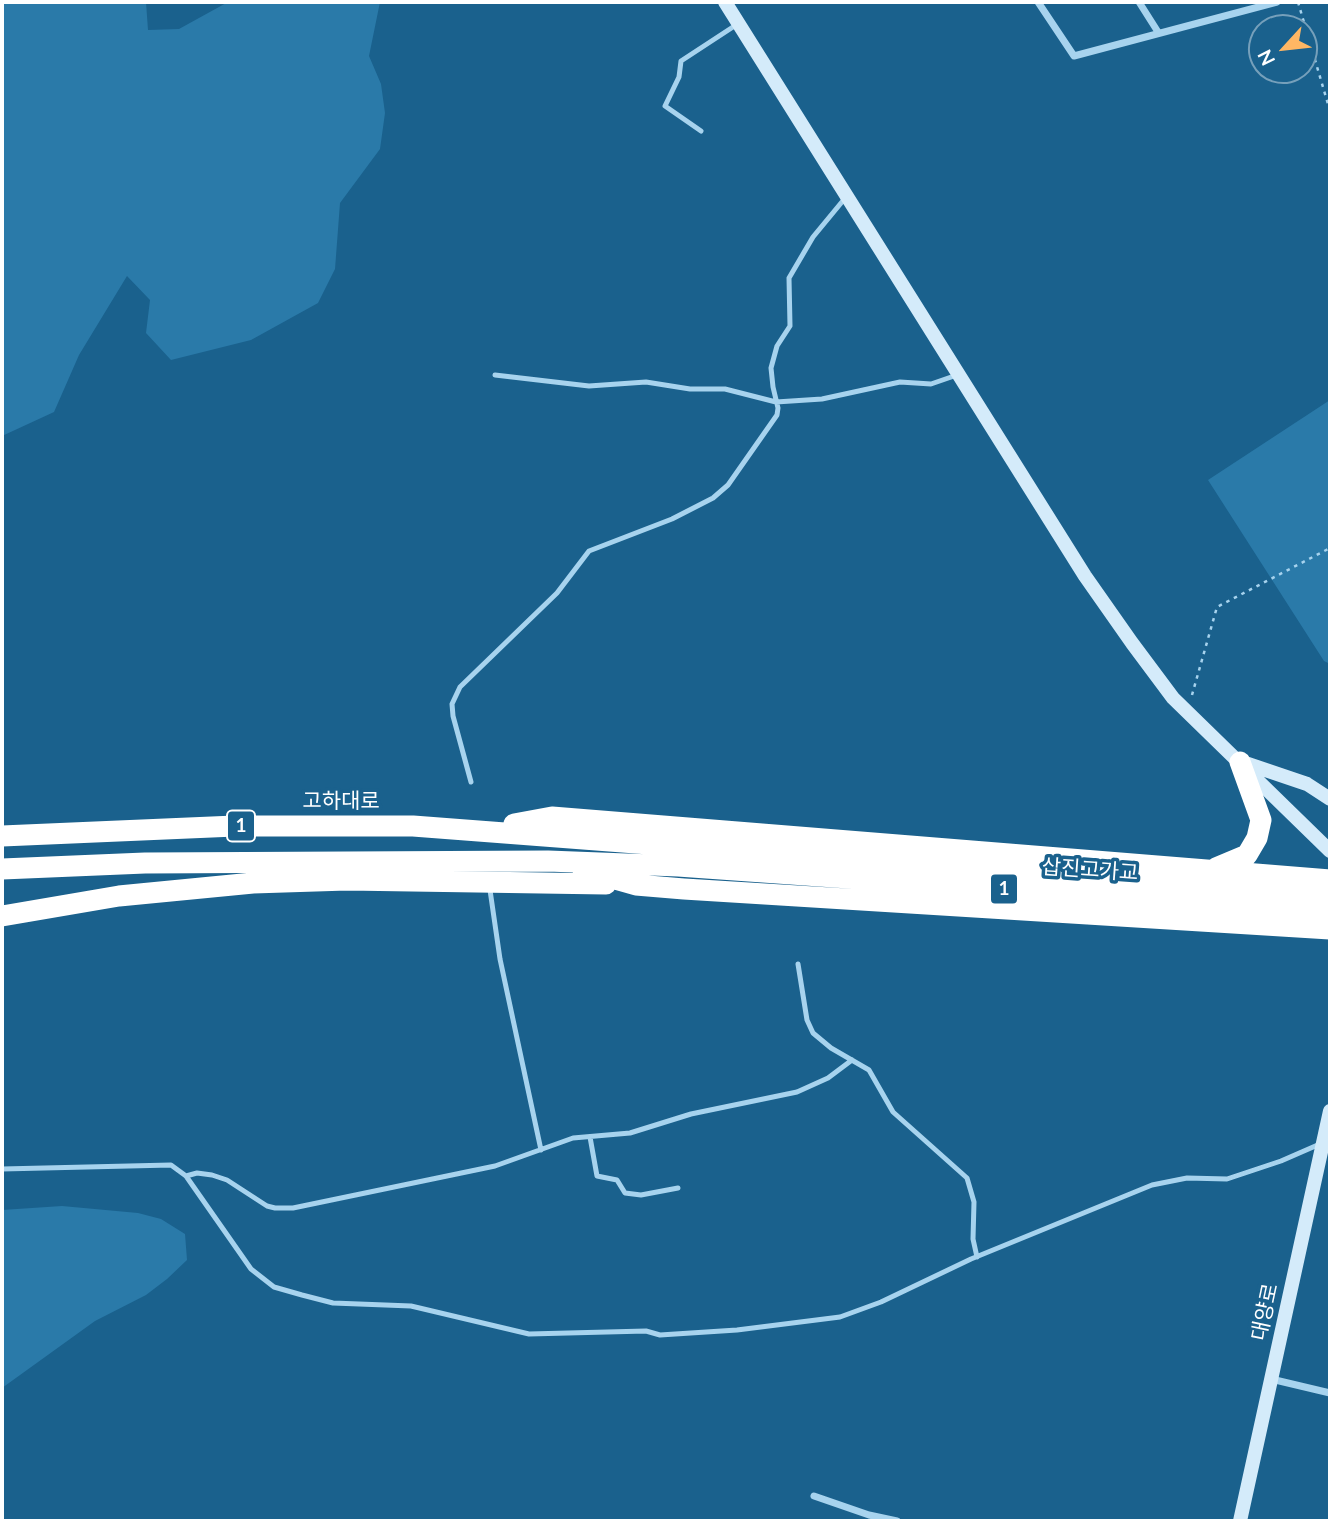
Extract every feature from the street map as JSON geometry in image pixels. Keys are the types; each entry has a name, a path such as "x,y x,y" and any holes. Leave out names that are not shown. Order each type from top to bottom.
{"highway":[{"path":"1212,870 1247,855 1261,820 1240,762"},
{"path":"481,830 552,817 1330,880"},
{"name":"고하대로","path":"2,836 260,825 413,826 481,830 679,855"},
{"name":"1","path":"2,869 145,863 548,861 679,855"},
{"name":"삽진고가교","path":"679,855 1330,896"},
{"name":"삽진고가교","path":"679,855 1330,912"},
{"path":"548,861 636,885"},
{"path":"2,916 119,895 253,883 347,880 636,885 1330,929"}],"street":[{"path":"725,2 1100,597 1156,676 1187,712 1330,851"},
{"path":"1038,2 1074,56 1277,2"},
{"path":"1139,2 1158,32"},
{"path":"1240,762 1307,784 1330,799"},
{"name":"대양로","path":"1240,1521 1330,1111"},
{"path":"1271,1379 1330,1393"},
{"path":"814,1496 869,1516 897,1521"}],"lane":[{"path":"701,131 664,106 679,77 681,61 739,23"},
{"path":"471,782 453,716 452,704 460,687 557,593 589,551 672,519 722,492 777,415 771,368 777,346 790,326 789,278 813,237 848,195"},
{"path":"495,375 589,386 646,382 690,389 725,388 776,402 821,399 900,382 931,383 960,374"},
{"path":"490,890 500,959 541,1150"},
{"path":"798,964 807,1020 813,1033 831,1048 869,1070 901,1121 967,1178 974,1202 973,1239 977,1257"},
{"path":"186,1176 197,1173 212,1175 228,1180 267,1206 275,1209 293,1208 495,1166 563,1141 630,1133 691,1114 797,1092 828,1078 852,1060"},
{"path":"590,1137 597,1176 617,1180 625,1192 641,1195 678,1188"},
{"path":"2,1169 171,1165 186,1176 251,1269 274,1287 333,1303 411,1306 529,1334 646,1331 660,1335 806,1323 840,1317 881,1302 977,1257 1152,1185 1187,1178 1227,1179 1281,1161 1323,1143"}],"path":[{"path":"1298,2 1330,111"},
{"path":"1187,712 1217,607 1330,548"}],"shaded area":[{"path":"2,2 146,2 148,30 179,29 228,2 380,2 369,56 381,84 385,113 380,149 340,203 335,269 318,303 251,340 171,360 146,333 150,300 127,276 79,355 54,412 2,436"},
{"path":"1330,400 1330,664 1324,661 1208,480"},
{"path":"62,1206 138,1213 161,1219 185,1234 187,1260 146,1295 95,1321 2,1388 2,1210"}]}
